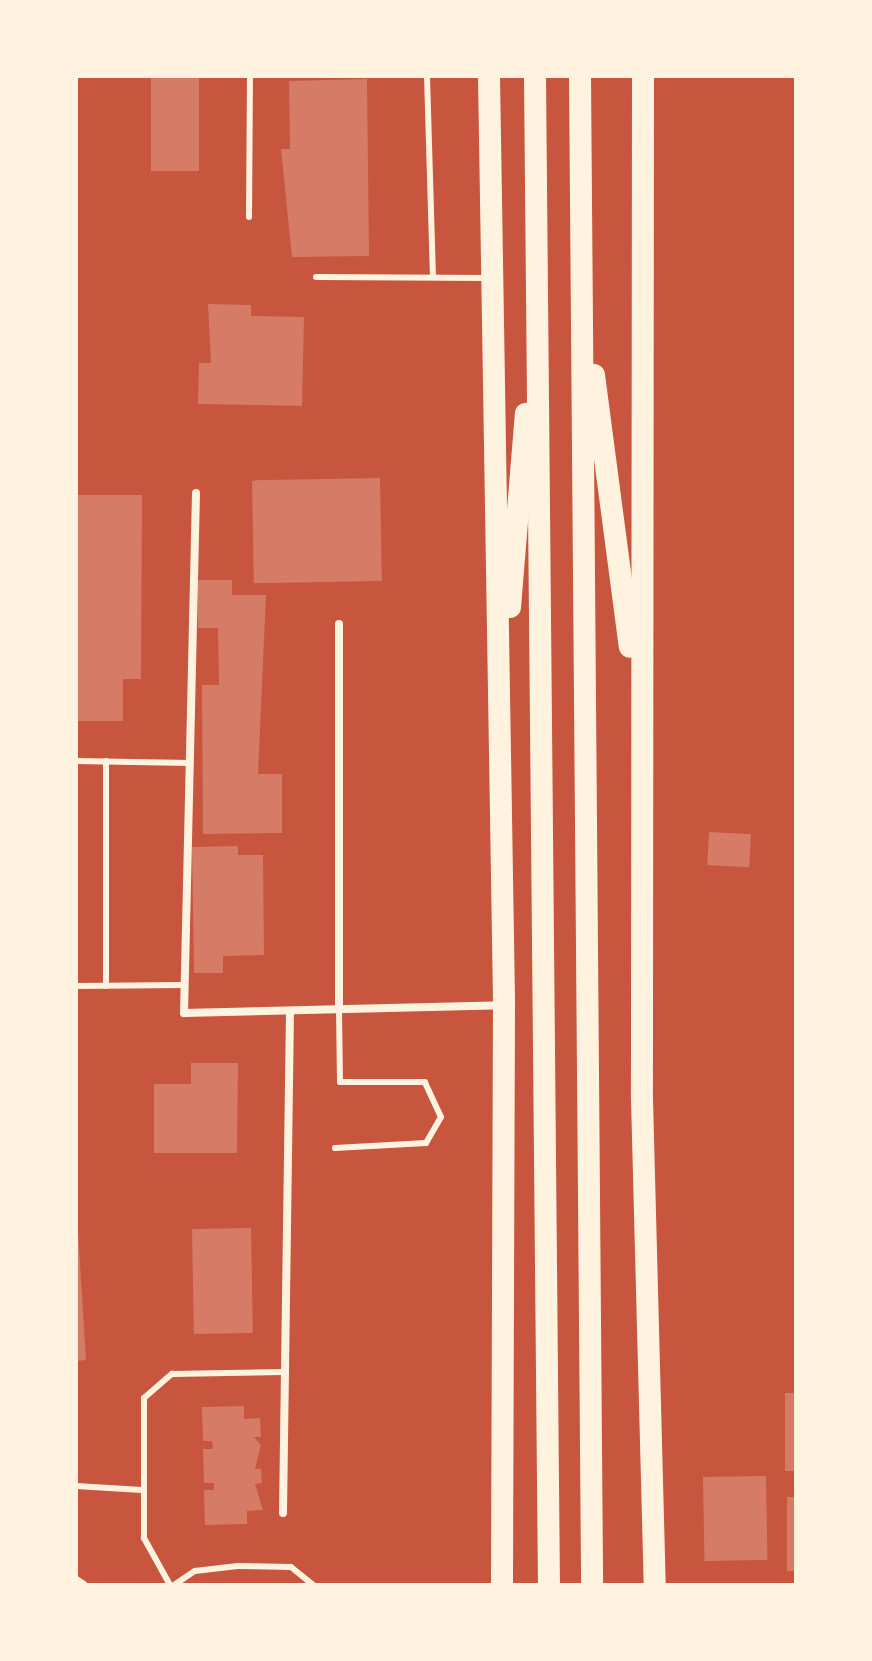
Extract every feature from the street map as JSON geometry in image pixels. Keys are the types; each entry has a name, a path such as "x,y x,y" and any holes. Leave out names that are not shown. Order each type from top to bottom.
{"highway":[{"path":"489,76 504,1005 502,1585"},
{"path":"535,76 549,1585"},
{"path":"580,76 592,1585"},
{"path":"643,76 642,735 655,1585"},
{"path":"582,278 642,735"},
{"path":"500,735 537,282"}],"street":[{"path":"196,493 184,1013 504,1005"},
{"path":"339,624 339,1009"},
{"path":"283,1513 290,1011"},
{"path":"76,1580 84,1585"}],"lane":[{"path":"249,217 250,76"},
{"path":"427,76 433,277"},
{"path":"316,277 492,278"},
{"path":"76,761 190,763"},
{"path":"106,761 106,986"},
{"path":"76,986 184,985"},
{"path":"335,1148 426,1143 441,1117 425,1082 340,1082 339,1009"},
{"path":"284,1372 160,1380 140,1408 144,1538 172,1585 195,1571 238,1566 291,1567 313,1585"},
{"path":"76,1486 142,1490"}],"building":[{"path":"151,76 199,76 199,171 151,171"},
{"path":"367,79 369,256 292,257 281,149 290,149 289,81"},
{"path":"208,304 251,305 251,316 304,317 302,406 198,404 199,363 211,363"},
{"path":"380,478 382,581 254,583 252,480"},
{"path":"76,495 142,495 141,679 123,679 123,721 76,721"},
{"path":"198,580 232,580 232,595 266,595 258,774 282,774 282,833 203,834 202,685 219,685 218,628 198,628"},
{"path":"709,832 751,834 749,867 707,865"},
{"path":"238,846 238,855 263,855 264,955 223,956 223,973 194,973 192,847"},
{"path":"191,1063 238,1063 237,1153 154,1153 154,1084 191,1084"},
{"path":"76,1199 86,1360 76,1361"},
{"path":"251,1228 253,1333 194,1334 192,1229"},
{"path":"785,1393 796,1393 796,1471 785,1471"},
{"path":"244,1406 244,1419 260,1418 261,1437 254,1437 261,1445 255,1469 261,1469 262,1483 255,1484 263,1510 247,1511 247,1524 205,1525 204,1490 214,1490 214,1483 204,1483 203,1449 213,1449 212,1441 203,1441 202,1407"},
{"path":"766,1476 767,1560 704,1561 703,1477"},
{"path":"787,1497 796,1497 796,1571 787,1571"}]}
